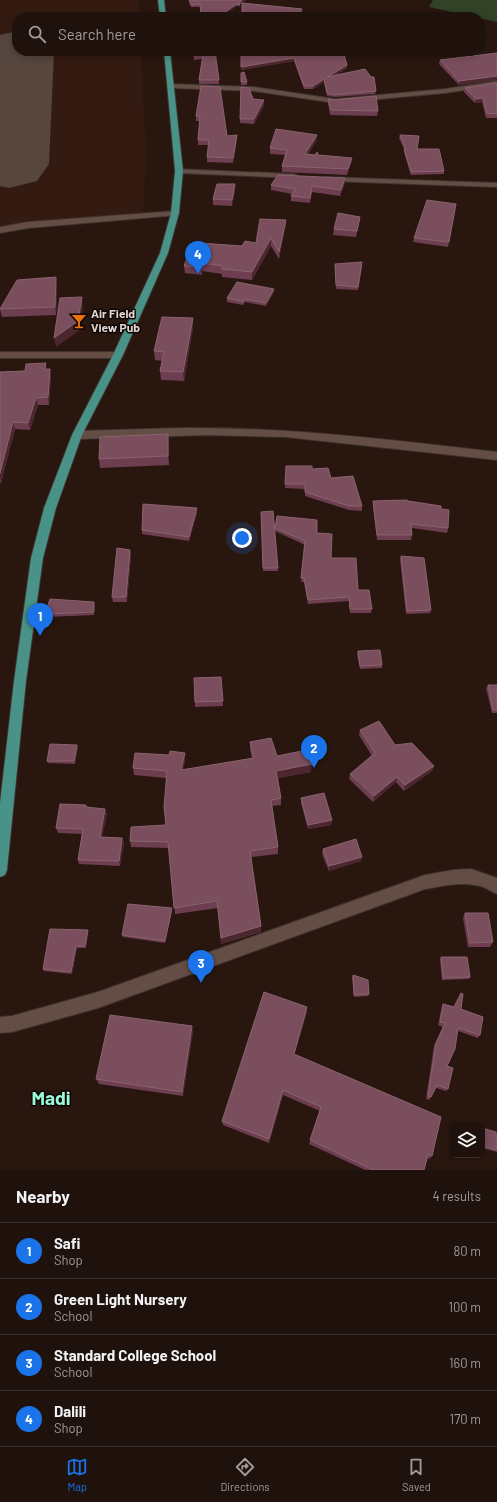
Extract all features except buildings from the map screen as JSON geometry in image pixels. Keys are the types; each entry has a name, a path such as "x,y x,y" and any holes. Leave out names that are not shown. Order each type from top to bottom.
{"main road":[{"path":"161,0 162,12"},
{"path":"0,870 20,681 37,558 50,508 77,435 118,355 164,253 176,213 179,171 168,56"}],"street":[{"path":"171,86 254,89 335,101 438,92 497,83"},
{"path":"179,171 304,177"},
{"path":"318,178 497,185"},
{"path":"0,230 28,225 176,213"},
{"path":"0,354 118,355"},
{"path":"77,435 165,431 286,433 373,441 497,456"},
{"path":"0,1025 12,1024 98,1000 425,882 471,876 488,880 497,887"}],"shaded area":[{"path":"0,0 139,0 139,12 12,12 12,56 141,56 146,152 143,215 0,225"}],"green space":[{"path":"433,0 497,0 497,22 485,19 485,12 452,12 429,7"}],"runway":[{"path":"9,164 20,56"}],"place":[{"name":"Dalili","path":"198,274"},
{"name":"Air Field View Pub","path":"79,321"},
{"name":"Safi","path":"40,636"},
{"name":"Green Light Nursery","path":"314,768"},
{"name":"Standard College School","path":"201,983"}],"district":[{"name":"Madi","path":"51,1098"}]}
